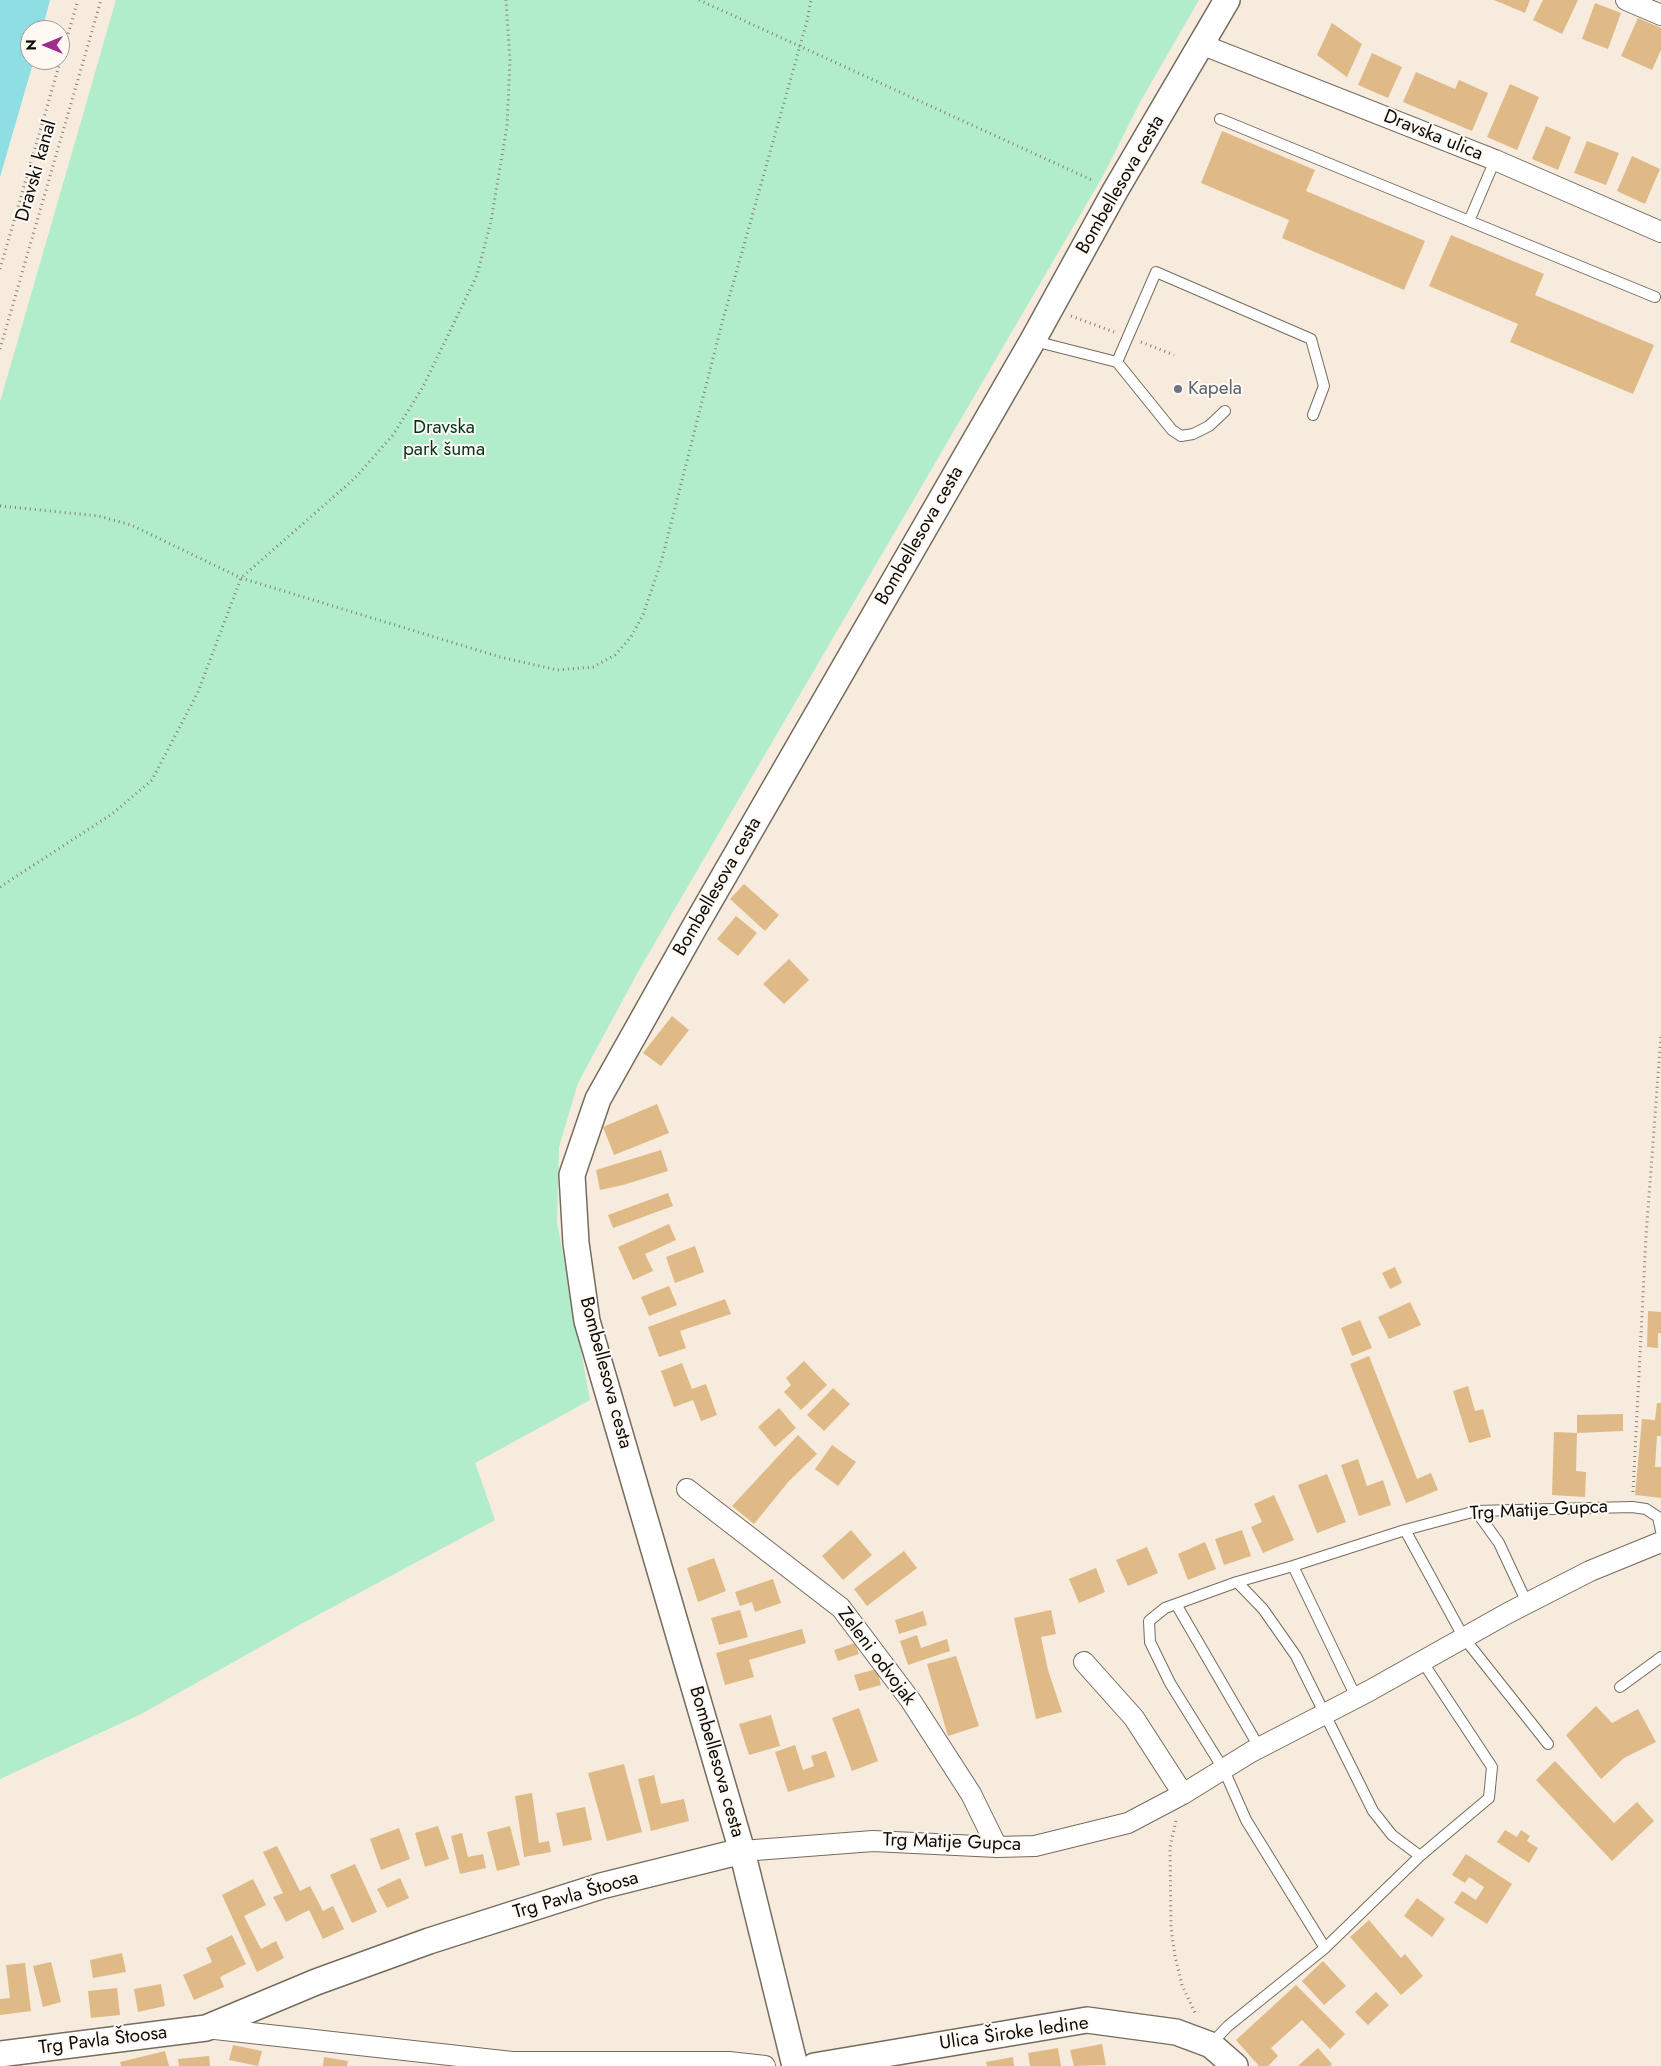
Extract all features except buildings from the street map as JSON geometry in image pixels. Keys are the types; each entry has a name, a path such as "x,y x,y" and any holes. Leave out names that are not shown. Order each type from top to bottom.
{"street":[{"name":"Bombellesova cesta","path":"742,1851 587,1321 576,1243 572,1175 598,1099 694,928 1033,340 1115,191 1228,0"},
{"path":"1626,0 1661,15"},
{"name":"Dravska ulica","path":"1203,45 1495,160 1661,232"},
{"name":"Zeleni odvojak","path":"687,1489 841,1608 910,1701 972,1794 997,1847"},
{"name":"Trg Matije Gupca","path":"742,1851 873,1841 997,1847 1035,1846 1128,1823 1183,1794 1259,1747 1325,1714 1527,1603 1590,1571 1661,1542"},
{"path":"1084,1662 1134,1718 1183,1794"},
{"path":"742,1851 795,2066"},
{"name":"Trg Pavla Štoosa","path":"206,2028 316,1982 429,1941 602,1886 742,1851"},
{"name":"Ulica Široke ledine","path":"814,2066 1087,2020 1176,2032 1211,2045 1235,2066"},
{"name":"Trg Pavla Štoosa","path":"0,2054 206,2028 512,2062 729,2062 765,2066"}],"lane":[{"path":"1220,119 1655,297"},
{"path":"1469,221 1495,160"},
{"path":"1117,362 1156,272 1311,339 1324,386 1313,415"},
{"path":"1033,340 1117,362 1172,430 1181,436 1193,434 1209,426 1225,411"},
{"name":"Trg Matije Gupca","path":"1325,1948 1246,1820 1224,1770 1170,1683 1150,1642 1149,1621 1164,1608 1236,1582 1405,1530 1476,1511 1632,1507 1646,1510 1658,1517 1661,1531"},
{"path":"1476,1511 1499,1543 1527,1603"},
{"path":"1405,1530 1464,1638 1548,1744"},
{"path":"1293,1566 1356,1697"},
{"path":"1236,1582 1263,1608 1296,1656 1372,1811 1392,1835 1420,1856"},
{"path":"1176,1604 1259,1747"},
{"path":"1620,1687 1661,1657"},
{"path":"1211,2045 1228,2026 1325,1948 1420,1856 1489,1798 1492,1766 1422,1661"}],"path":[{"path":"0,269 78,0"},
{"name":"Dravski kanal","path":"0,349 101,0"},
{"path":"0,887 112,814 152,780 198,692 241,578 354,479 393,435 424,385 477,275 491,221 507,126 510,60 506,0"},
{"path":"698,0 1115,191"},
{"path":"0,506 99,516 131,525 241,578 500,657 557,670 593,667 615,655 631,637 643,615 662,559 722,323 807,22 811,0"},
{"path":"1632,1507 1646,1236 1661,1036"},
{"path":"1183,1794 1170,1847 1174,1946 1182,1985 1211,2045"}],"green space":[{"name":"Dravska park šuma","path":"116,0 1199,0 1140,102 1104,174 639,970 578,1083 559,1147 557,1222 590,1400 475,1463 495,1520 301,1624 141,1714 0,1779 0,402"}],"water":[{"path":"0,0 50,0 45,20 20,20 20,70 31,70 0,177"}],"place":[{"name":"Kapela","path":"1178,389"}]}
